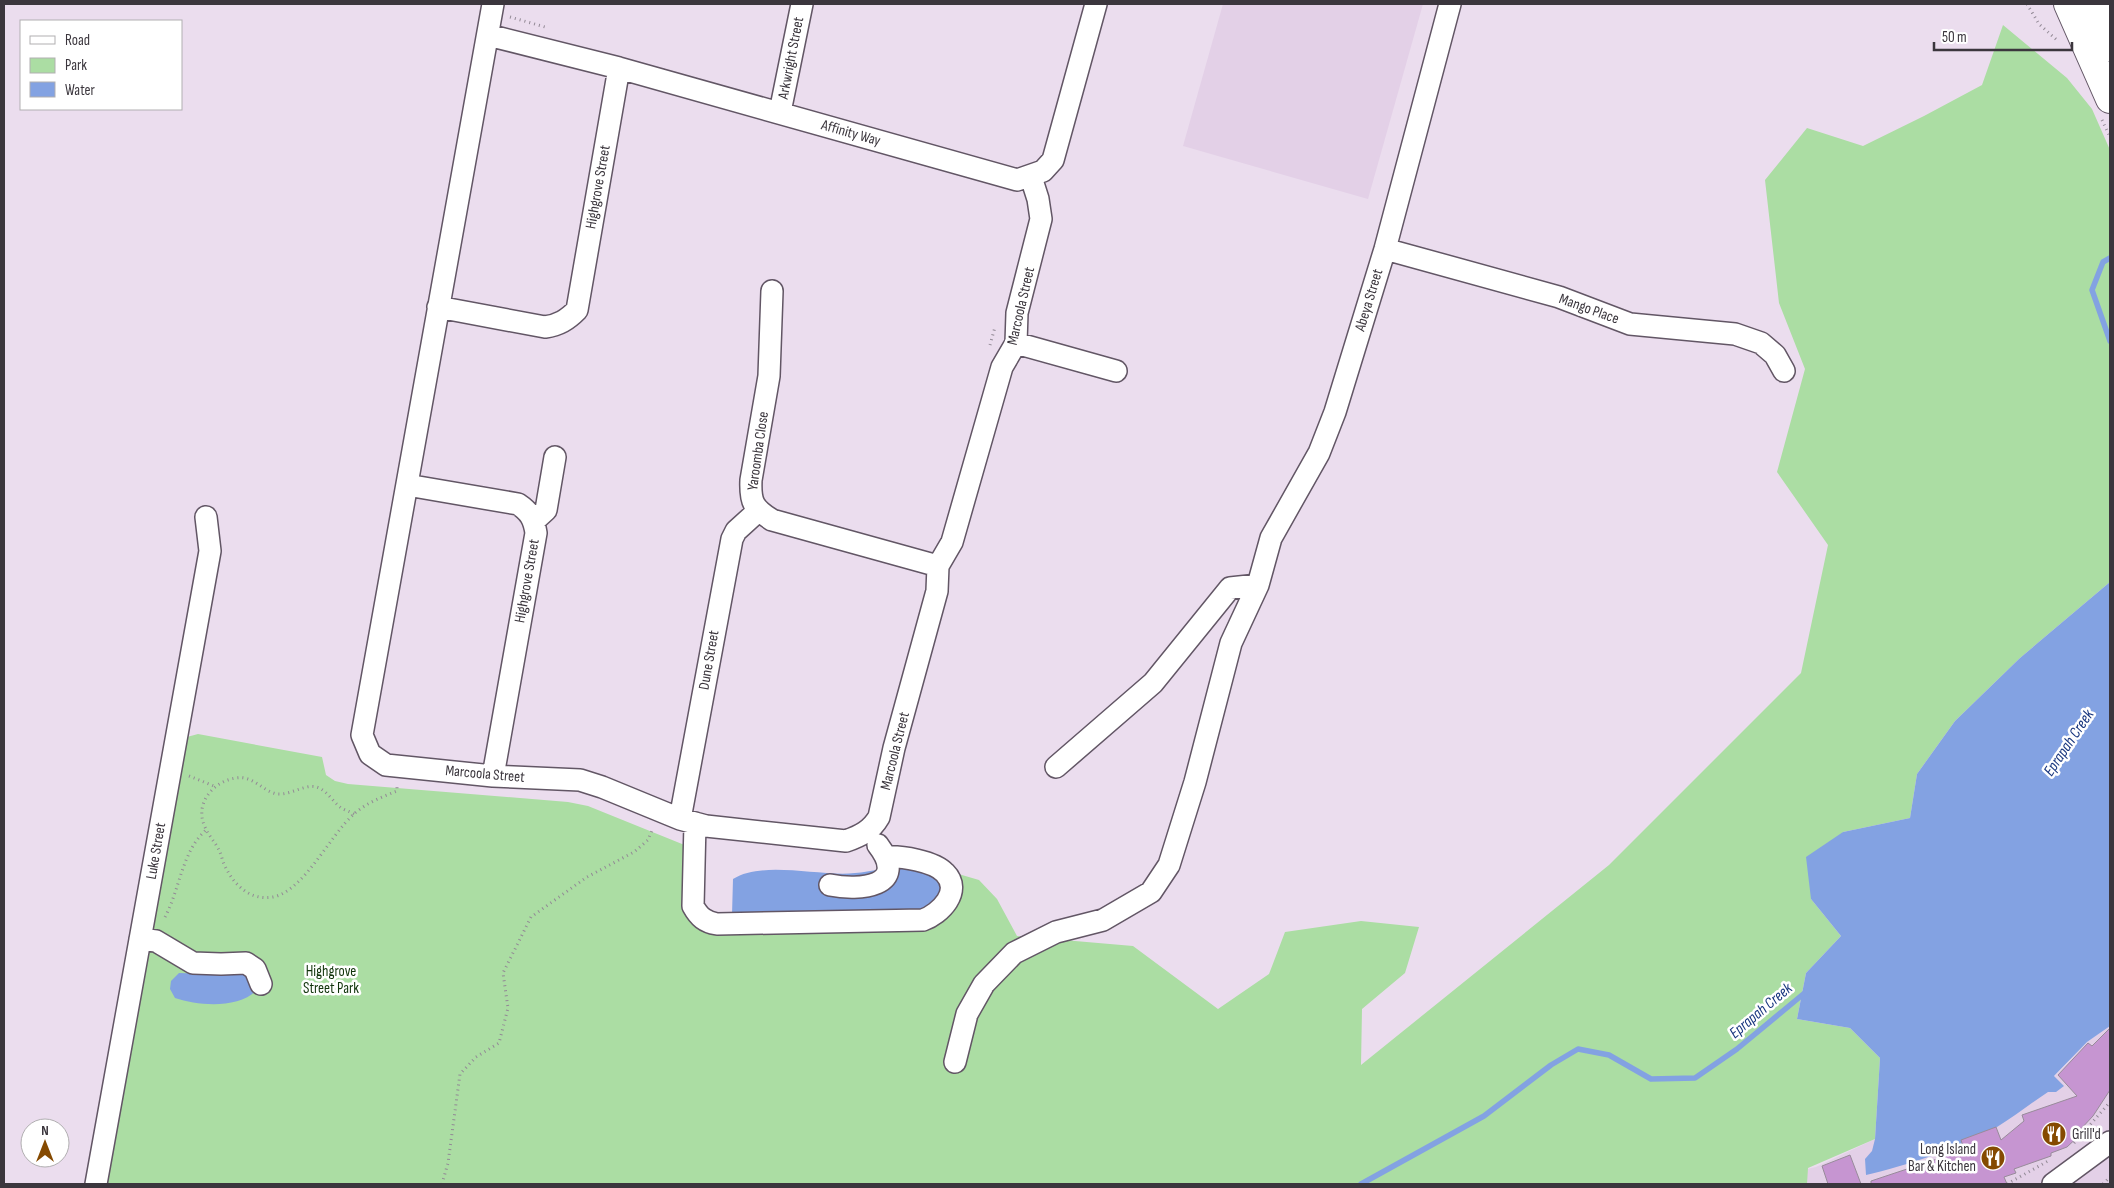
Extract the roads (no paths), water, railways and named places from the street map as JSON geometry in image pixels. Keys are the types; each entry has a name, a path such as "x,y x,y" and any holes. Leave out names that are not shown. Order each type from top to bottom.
{"highway":[{"path":"2068,4 2099,30 2110,99"}],"street":[{"name":"Arkwright Street","path":"780,112 802,4"},
{"path":"1031,176 1043,171 1053,160 1096,4"},
{"name":"Abeya Street","path":"955,1062 967,1014 984,984 1014,953 1056,932 1103,920 1151,892 1170,865 1195,782 1231,643 1258,586 1271,538 1319,453 1335,412 1385,249 1450,4"},
{"path":"407,485 438,307 501,7"},
{"name":"Affinity Way","path":"496,37 780,112 1005,177 1017,180 1031,176"},
{"name":"Highgrove Street","path":"438,307 545,327 557,326 577,310 619,68"},
{"name":"Marcoola Street","path":"407,485 362,735 370,754 386,765 493,776 580,780 687,821 706,826 846,840 866,832 873,828 879,818 894,748 937,591 938,566 952,542 1002,367 1016,343 1017,313 1041,219 1038,199 1031,176"},
{"name":"Mango Place","path":"1385,249 1559,297 1630,324 1735,334 1760,343 1775,355 1784,371"},
{"name":"Yaroomba Close","path":"772,291 769,376 751,480 750,496 758,510 772,520 938,566"},
{"path":"1016,343 1116,372"},
{"path":"534,520 546,510 555,457"},
{"name":"Highgrove Street","path":"407,485 518,504 528,511 534,520 536,533 493,776"},
{"name":"Dune Street","path":"758,510 736,530 732,539 687,821 692,906 697,915 706,922 717,924 923,920 942,910 949,899 951,890 950,880 945,873 937,867 899,856 886,857"},
{"name":"Luke Street","path":"96,1184 210,552 206,517"},
{"path":"1056,767 1153,683 1230,588 1258,586"},
{"path":"830,886 848,889 863,888 876,884 884,878 887,872 886,857 866,832"},
{"path":"140,939 156,941 193,963 246,963 255,969 261,984"},
{"path":"2054,1184 2110,1142"}],"water":[{"path":"2110,582 2110,1026 2087,1042 2054,1076 2064,1086 2056,1092 2048,1092 1997,1127 1968,1142 1898,1167 1866,1175 1865,1159 1872,1151 1875,1139 1880,1058 1850,1028 1797,1019 1806,973 1841,936 1811,899 1806,857 1843,832 1910,818 1917,774 1955,721 2020,658"},
{"path":"904,864 940,876 942,894 925,909 732,915 733,879 745,873 792,870 841,874 873,871"},
{"path":"179,973 248,975 257,990 249,996 229,1003 206,1004 185,1001 175,998 170,989 171,981"}],"waterway":[{"name":"Eprapah Creek","path":"2110,258 2103,262 2092,290 2110,341"},
{"name":"Eprapah Creek","path":"1361,1184 1484,1116 1551,1065 1578,1049 1609,1055 1651,1079 1695,1078 1737,1049 1807,991"}],"place":[{"name":"Grill'd","path":"2054,1134"},
{"name":"Long Island Bar & Kitchen","path":"1993,1158"}],"park label":[{"name":"Highgrove Street Park","path":"331,980"}]}
